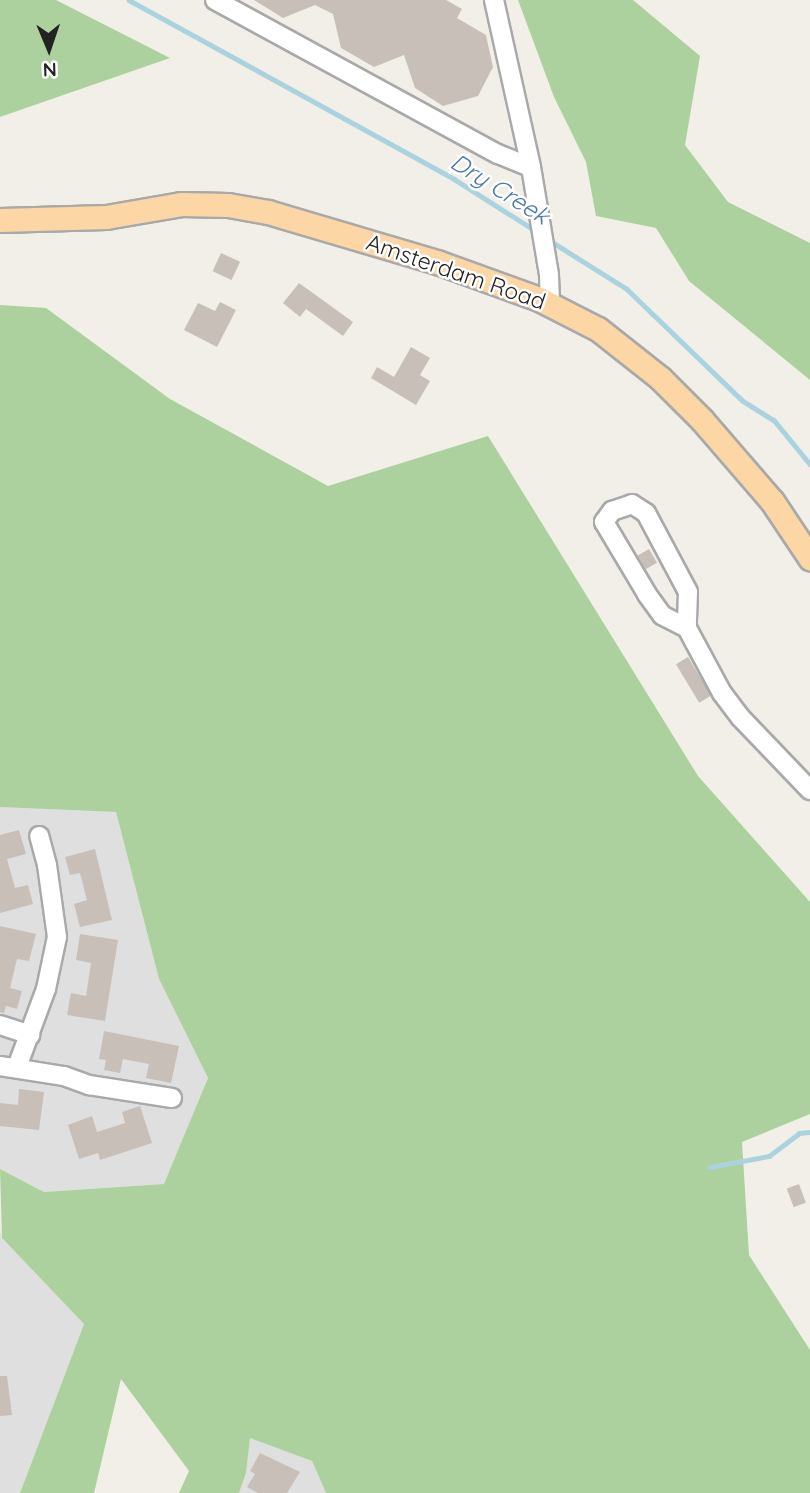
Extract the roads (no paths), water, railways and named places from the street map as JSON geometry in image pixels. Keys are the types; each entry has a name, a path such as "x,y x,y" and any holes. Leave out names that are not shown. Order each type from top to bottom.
{"main road":[{"name":"Amsterdam Road","path":"0,220 106,217 181,204 228,205 268,212 437,262 550,303 619,343 660,378 702,420 772,501 810,558"}],"street":[{"path":"215,0 498,155 531,167"},
{"path":"494,0 531,167 549,275 550,303"},
{"path":"687,628 663,615 647,594 604,522 612,511 632,504 646,513 688,592 687,628 722,693 741,718 810,790"},
{"path":"39,835 47,865 57,937 46,989 30,1035 8,1066 64,1076 89,1085 172,1098"},
{"path":"0,1025 30,1035"}],"waterway":[{"name":"Dry Creek","path":"129,0 454,179 536,231"},
{"name":"Dry Creek","path":"549,240 627,289 743,401 774,420 810,464"},
{"path":"710,1167 769,1156 799,1133 810,1132"}]}
